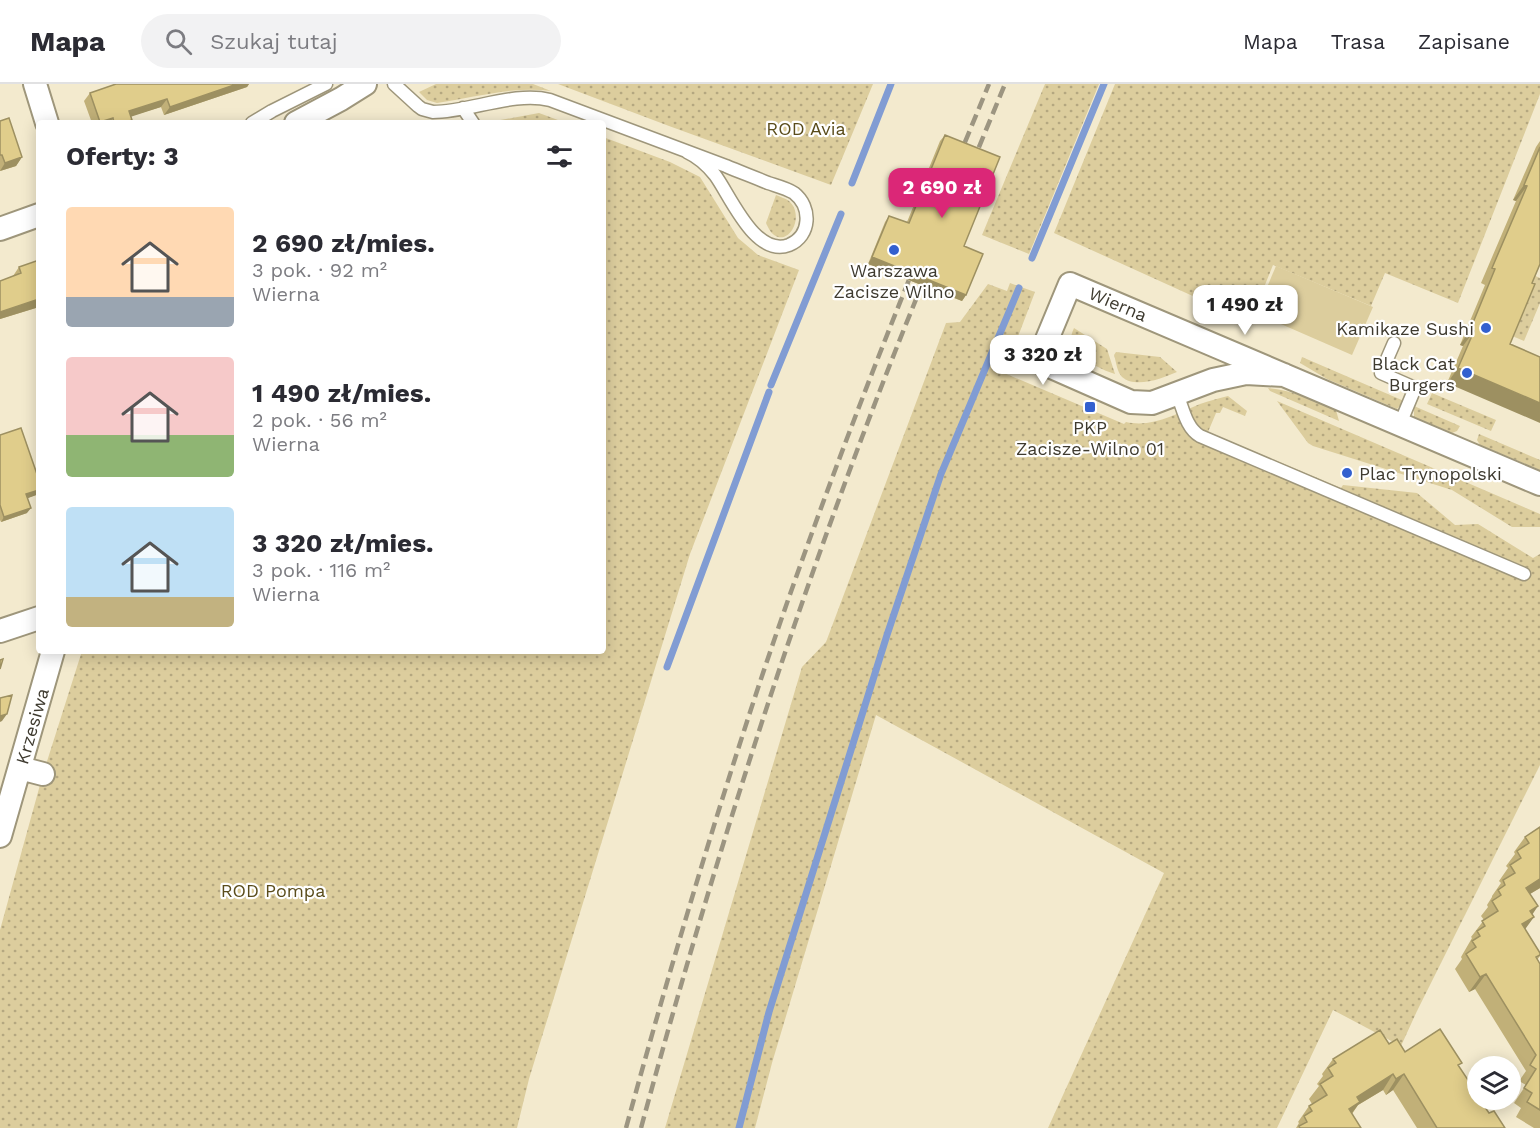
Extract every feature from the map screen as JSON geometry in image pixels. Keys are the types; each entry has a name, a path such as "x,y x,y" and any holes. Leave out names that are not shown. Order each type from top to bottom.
{"street":[{"path":"35,84 46,120"},
{"path":"302,120 365,84"},
{"path":"0,229 36,216"},
{"name":"Wierna","path":"1284,375 1246,373 1213,380 1152,403 1131,402 1038,361 1070,284 1400,424 1540,484"},
{"path":"0,631 36,619"},
{"name":"Krzesiwa","path":"0,836 53,654"},
{"path":"20,768 43,774"}],"lane":[{"path":"257,120 326,84"},
{"path":"394,84 418,106 427,111 439,112 521,98 541,98 600,120"},
{"path":"463,108 471,120"},
{"path":"606,122 687,152 792,192 802,202 806,212 806,227 801,236 793,243 783,246 773,246 760,240 749,228 711,171 698,158 687,152"},
{"path":"1394,343 1381,373 1415,388 1400,424"},
{"path":"1178,394 1190,427 1196,434 1524,574"}],"green space":[{"path":"436,84 533,84 551,91 509,91 437,103 427,100 419,92"},
{"name":"ROD Avia","path":"558,84 873,84 831,185"},
{"path":"1045,84 1099,84 1029,254 982,235"},
{"path":"1115,84 1540,84 1540,94 1458,303 1385,273 1371,306 1273,265 1250,322 1054,233"},
{"path":"539,113 558,120 500,120"},
{"name":"ROD Pompa","path":"606,138 670,162 700,177 738,238 758,255 799,270 690,554 529,1079 517,1128 0,1128 0,930 43,774 81,654 606,654"},
{"path":"776,195 789,201 796,214 796,221 790,233 780,237 773,234 766,223"},
{"path":"1276,266 1373,307 1352,355 1256,313"},
{"path":"1531,274 1540,278 1540,303 1524,341 1510,335"},
{"path":"1010,283 1035,292 1004,373 1124,424 1126,422 1155,422 1200,404 1228,396 1247,411 1245,416 1223,407 1220,413 1216,413 1208,432 1341,488 1343,485 1417,493 1455,525 1478,524 1533,558 1540,554 1540,765 1401,1046 1333,1010 1277,1128 1048,1128 1164,873 876,715 772,1063 755,1128 665,1128 802,667 826,642 946,323 960,322 988,284 1007,291"},
{"path":"1074,328 1107,349 1115,374 1090,363 1075,352 1071,342"},
{"path":"1116,352 1160,357 1177,372 1150,381 1128,380 1119,372 1114,355"},
{"path":"1302,357 1404,401 1397,409 1327,379 1300,363"},
{"path":"1268,388 1294,393 1336,410 1339,421 1270,391"},
{"path":"1432,393 1496,420 1491,431 1427,404"},
{"path":"1277,401 1540,514 1540,527 1512,527 1452,490 1313,446 1308,443"},
{"path":"1414,406 1460,426 1452,433 1414,417"},
{"path":"1479,434 1540,460 1540,470 1480,445 1477,440"}],"building":[{"path":"116,84 237,84 170,107 167,99 129,111 132,120 113,120 113,118 99,120 90,93"},
{"path":"9,118 22,157 5,163 0,155 0,121"},
{"path":"945,135 1000,157 964,246 983,254 966,295 872,257 889,216 909,223"},
{"path":"1540,147 1540,264 1532,283 1535,284 1510,344 1540,357 1540,403 1458,368 1474,331 1470,330 1495,269 1492,268 1527,186 1524,185"},
{"path":"36,261 36,300 0,312 0,281 21,273 19,267"},
{"path":"21,428 36,471 36,491 26,494 31,508 4,517 0,505 0,435"},
{"path":"12,695 7,714 0,716 0,698"},
{"path":"1540,827 1540,879 1526,888 1538,906 1530,911 1534,917 1522,924 1540,953 1536,957 1540,964 1540,1110 1527,1102 1532,1093 1524,1088 1536,1069 1530,1065 1536,1055 1486,974 1480,977 1466,954 1476,947 1472,941 1480,936 1477,931 1485,926 1482,921 1498,911 1492,901 1501,895 1498,890 1505,885 1503,880 1515,873 1510,865 1521,858 1517,851 1529,843 1525,837"},
{"path":"1440,1029 1462,1063 1458,1065 1467,1078 1467,1110 1487,1110 1489,1113 1494,1111 1505,1128 1437,1128 1404,1074 1396,1079 1393,1074 1357,1097 1360,1102 1349,1109 1361,1128 1300,1128 1299,1126 1307,1122 1304,1116 1312,1111 1309,1106 1327,1095 1320,1084 1333,1076 1328,1068 1336,1063 1333,1059 1380,1030 1389,1044 1397,1039 1405,1052"}],"waterway":[{"path":"852,183 891,84"},
{"path":"1032,258 1104,84"},
{"path":"771,385 841,214"},
{"path":"739,1128 769,1012 887,635 941,474 1019,288"},
{"path":"667,667 769,392"}],"railway":[{"path":"958,159 989,84"},
{"path":"972,164 1005,84"},
{"path":"626,1128 688,910 756,694 832,478 915,265"},
{"path":"641,1128 703,910 771,694 846,481 928,270"}],"place":[{"name":"Warszawa Zacisze Wilno","path":"894,250"},
{"name":"Kamikaze Sushi","path":"1486,328"},
{"name":"Black Cat Burgers","path":"1467,373"},
{"name":"PKP Zacisze-Wilno 01","path":"1090,407"},
{"name":"Plac Trynopolski","path":"1347,473"}]}
